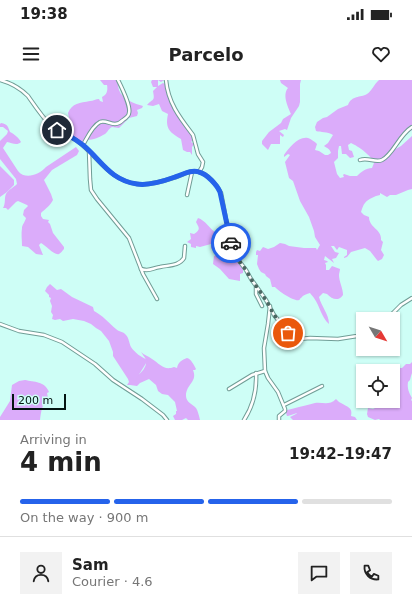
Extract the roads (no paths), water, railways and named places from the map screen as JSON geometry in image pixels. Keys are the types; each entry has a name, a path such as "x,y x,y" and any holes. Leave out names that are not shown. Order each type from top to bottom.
{"street":[{"path":"0,80 23,92 53,127 83,145 116,177 131,183 144,185 192,172 199,172 212,181 220,192 228,230 236,257 270,306 274,315 288,333 295,339 338,339 356,336"},
{"path":"83,145 98,123 104,122 117,124 128,115 128,104 118,80"},
{"path":"166,80 168,93 172,103 180,119 195,138 198,154 203,162 199,172"},
{"path":"360,160 364,158 379,161 384,159 402,136 412,127"},
{"path":"89,150 91,190 129,238 141,269 157,299"},
{"path":"188,194 192,172"},
{"path":"141,269 150,270 178,264 184,258 185,246"},
{"path":"256,286 256,294 262,306"},
{"path":"394,312 401,305 412,298"},
{"path":"270,306 264,348 264,371 278,392 284,405 285,410 279,415 279,420"},
{"path":"0,324 19,331 44,335 62,342 95,364 113,380 142,399 163,415 167,420"},
{"path":"229,388 252,375 264,371"},
{"path":"244,420 255,391 256,374"},
{"path":"284,405 322,386"}]}
